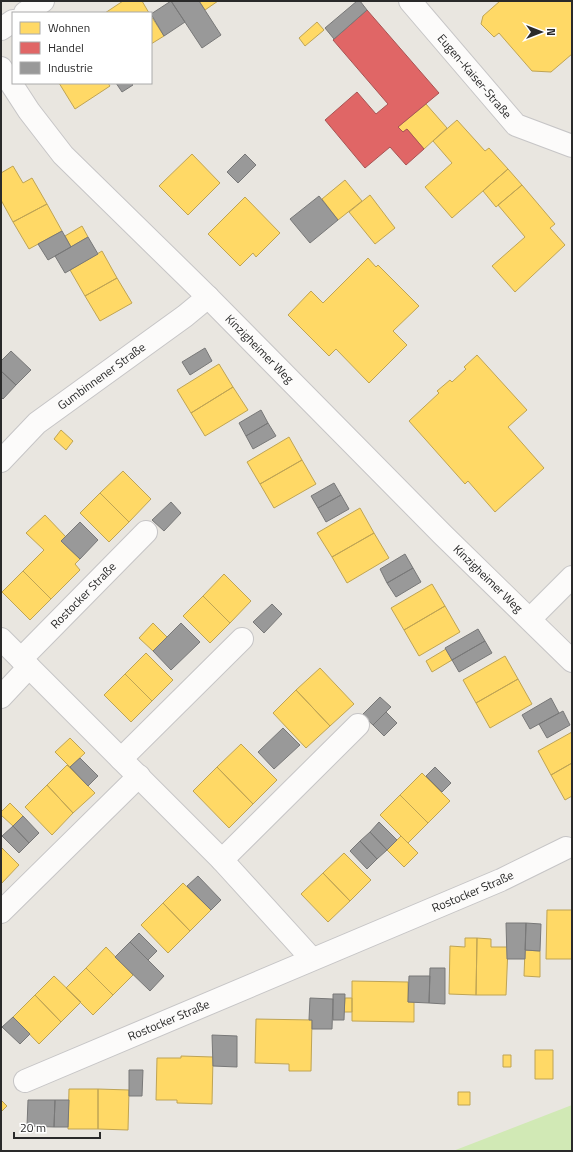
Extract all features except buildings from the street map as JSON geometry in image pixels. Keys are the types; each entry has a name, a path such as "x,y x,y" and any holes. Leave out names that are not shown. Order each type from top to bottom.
{"street":[{"path":"26,12 43,1"},
{"name":"Eugen-Kaiser-Straße","path":"410,1 516,125 572,146"},
{"path":"1,29 12,22"},
{"name":"Kinzigheimer Weg","path":"1,68 29,111 63,155 208,297 443,535 572,661"},
{"name":"Gumbinnener Straße","path":"1,461 36,423 185,316 208,297"},
{"name":"Rostocker Straße","path":"1,697 25,663 146,532"},
{"name":"Kinzigheimer Weg","path":"530,619 572,577"},
{"path":"1,639 222,860 312,959"},
{"path":"121,759 242,640"},
{"path":"222,860 358,725"},
{"path":"1,912 139,776"},
{"name":"Rostocker Straße","path":"26,1081 501,880 566,848"}],"green space":[{"path":"572,1105 572,1151 453,1151"}]}
